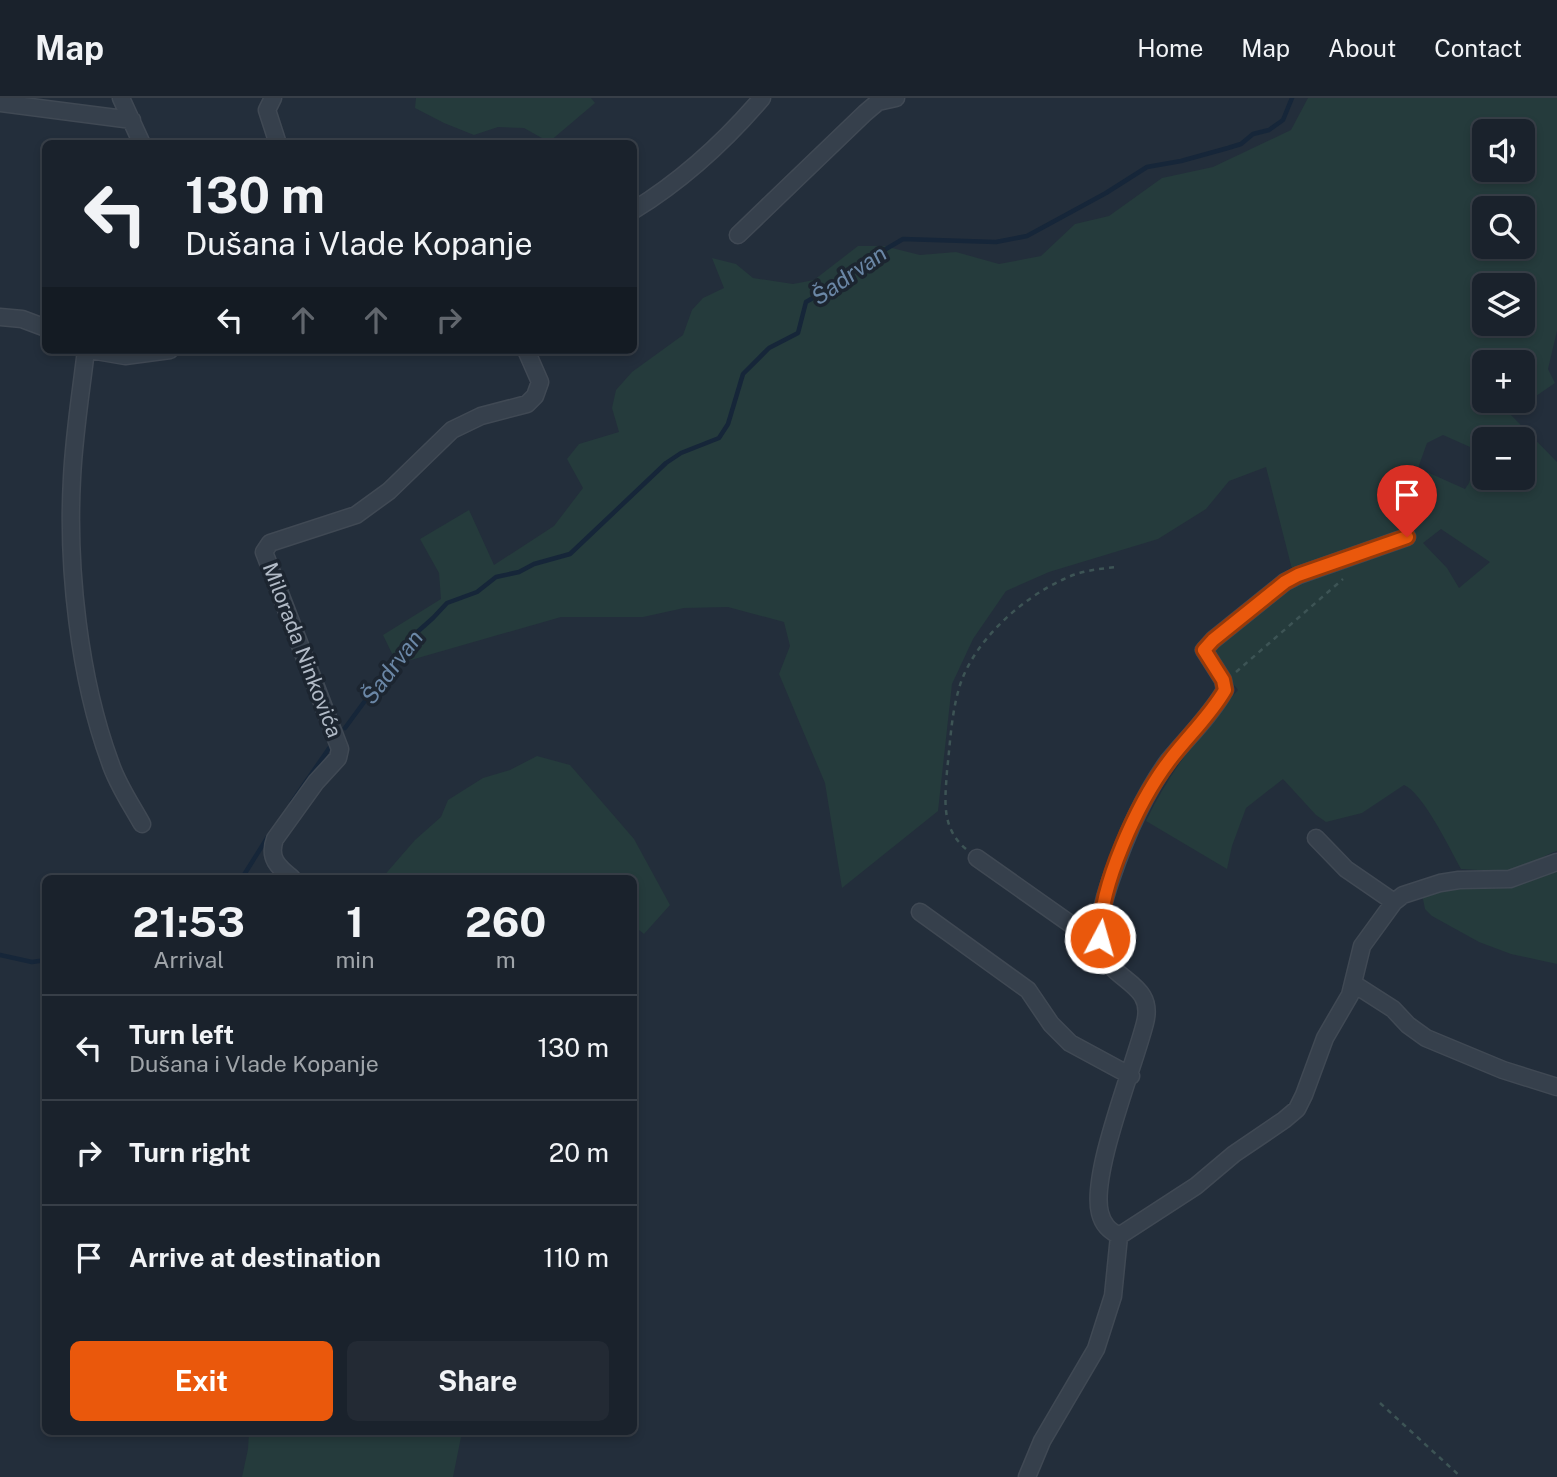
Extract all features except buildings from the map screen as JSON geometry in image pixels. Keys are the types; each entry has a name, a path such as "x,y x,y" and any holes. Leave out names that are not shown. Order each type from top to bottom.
{"street":[{"path":"121,98 140,140"},
{"path":"273,98 267,110 277,140"},
{"path":"637,208 661,194 702,158 762,98"},
{"path":"738,235 864,113 878,102 895,98"},
{"path":"0,103 132,120"},
{"path":"0,317 22,319 42,326"},
{"path":"87,354 74,453 71,512 74,583 82,648 99,730 110,765 142,824"},
{"path":"113,354 140,354"},
{"name":"Milorada Ninkovića","path":"289,875 276,864 272,856 275,839 316,782 338,758 340,749 274,582 264,552 265,547 270,543 356,515 389,491 452,430 481,416 532,401 539,387 540,377 528,354"},
{"path":"1119,1236 1106,1227 1099,1210 1098,1197 1110,1139 1147,1017 1147,1002 1134,985 1111,967 1100,947 1102,911 1111,878 1147,794 1169,760 1225,690 1204,650 1285,582 1407,537"},
{"path":"1316,838 1346,869 1394,902"},
{"path":"977,858 1080,930 1100,938"},
{"path":"1119,1236 1196,1186 1234,1154 1297,1109 1325,1038 1354,984 1362,946 1394,902 1403,895 1440,883 1510,879 1557,862"},
{"path":"919,912 1028,990 1051,1024 1070,1043 1130,1076"},
{"path":"1354,984 1393,1009 1408,1025 1426,1038 1503,1070 1557,1087"},
{"path":"1027,1477 1042,1441 1096,1349 1113,1296 1119,1236"}],"path":[{"path":"977,858 958,842 949,827 945,806 951,729 958,691 967,667 984,642 1021,605 1063,579 1078,573 1116,567"},
{"path":"1224,684 1343,579"},
{"path":"1380,1403 1461,1477"}],"green space":[{"path":"416,98 591,98 595,103 551,140 545,140 524,128 498,127 474,135 415,108"},
{"path":"1308,98 1557,98 1557,331 1548,369 1555,383 1535,397 1535,350 1472,350 1472,413 1511,413 1523,427 1472,427 1472,448 1443,435 1427,443 1418,468 1465,489 1472,473 1472,490 1535,490 1535,440 1557,462 1557,851 1511,870 1461,869 1427,810 1404,785 1362,813 1326,822 1316,815 1283,779 1246,808 1227,869 1146,821 1187,752 1238,690 1210,654 1216,643 1287,585 1416,536 1407,530 1293,573 1266,467 1229,481 1206,509 1158,539 1049,572 1006,591 973,639 952,684 938,811 842,888 825,783 779,674 790,646 784,622 728,607 684,608 643,617 561,617 397,664 383,635 441,599 439,573 420,539 469,510 494,565 554,526 583,488 567,459 579,444 619,432 612,408 616,390 632,372 683,335 692,310 703,298 724,288 712,258 736,264 753,278 793,284 814,280 858,246 884,246 920,255 956,252 999,264 1041,256 1075,224 1109,216 1162,178 1213,167 1291,130","holes":["1441,529 1490,562 1459,588 1447,568 1423,543"]},
{"path":"537,756 570,765 634,839 670,905 644,934 637,928 637,875 385,875 415,840 441,817 448,800 483,778 510,770"},
{"path":"1557,870 1557,964 1511,954 1479,942 1432,916 1425,909 1422,894 1456,888 1520,885"},
{"path":"249,1435 461,1435 453,1477 242,1477"}],"waterway":[{"name":"Šadrvan","path":"345,728 384,675 402,656 406,642 447,603 477,592 496,577 570,554 666,463 681,453 719,438 728,424 743,374 769,348 798,333 806,302 845,279 864,262 903,239 996,242 1027,236 1106,193 1147,167 1228,148 1241,144 1253,134 1269,130 1283,120 1292,98"},
{"path":"292,802 330,747"},
{"path":"244,875 269,835"},
{"path":"0,955 32,962 42,961"}],"route":[{"path":"1100,938 1102,911 1111,878 1147,794 1169,760 1225,690 1223,680 1204,650 1285,582 1407,537"}]}
